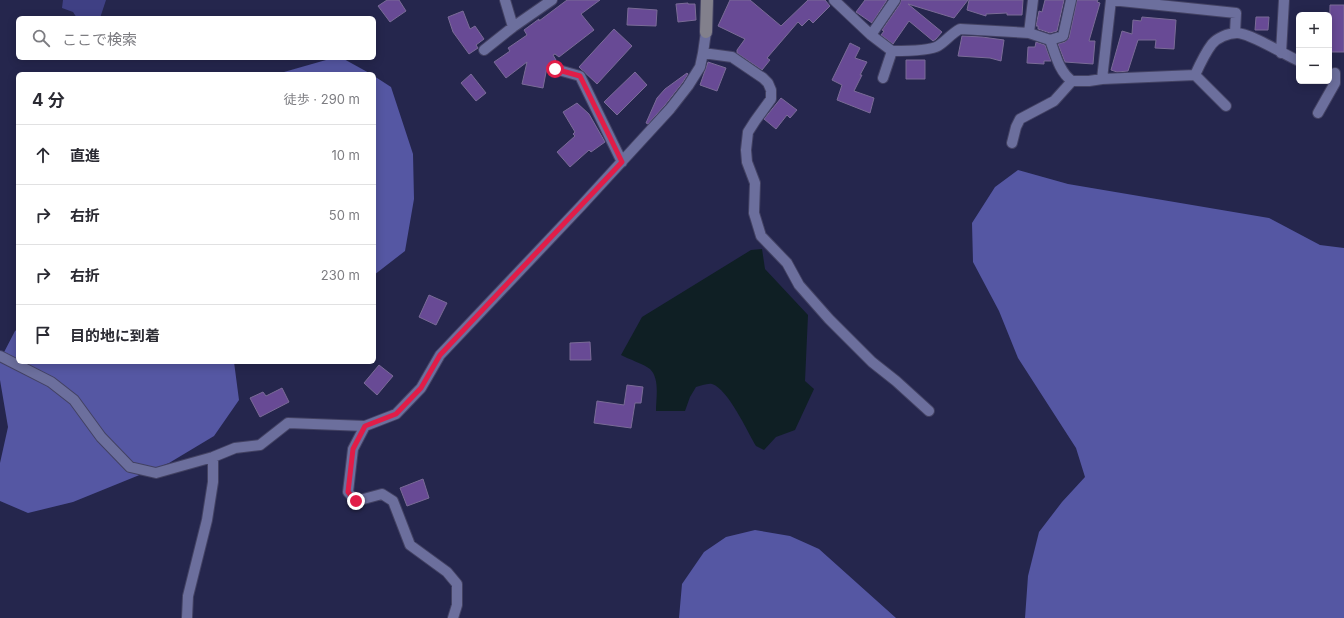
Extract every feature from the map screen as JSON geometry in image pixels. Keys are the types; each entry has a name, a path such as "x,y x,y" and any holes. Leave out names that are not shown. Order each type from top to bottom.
{"street":[{"path":"505,0 513,27"},
{"path":"484,50 513,27 552,0"},
{"path":"0,356 51,382 74,400 100,437 130,467 156,473 212,457 235,448 260,445 288,423 365,426 396,414 421,388 440,355 622,162 670,109 688,86 700,67 706,32 707,0"},
{"path":"834,0 871,35 892,52 938,46 955,31 960,29 1029,32 1050,40 1063,36 1071,0"},
{"path":"871,35 895,0"},
{"path":"1029,32 1033,0"},
{"path":"1102,79 1111,0 1236,13 1235,32"},
{"path":"1281,53 1284,0"},
{"path":"1195,74 1213,43 1220,38 1235,32 1250,36 1296,60"},
{"path":"1050,40 1065,75 1072,81 1195,74 1226,106"},
{"path":"883,78 892,52"},
{"path":"703,53 732,57 763,78 768,83 771,90 771,99 748,132 746,150 747,162 755,183 754,213 761,236 787,263 799,284 829,319 872,362 929,410"},
{"path":"555,69 580,76 622,162"},
{"path":"1318,113 1335,83 1336,72"},
{"path":"1012,143 1016,127 1020,119 1054,101 1072,81"},
{"path":"365,426 353,449 348,492 356,501 382,494 393,501 410,544 447,572 457,584 457,605 453,618"},
{"path":"187,618 188,596 207,520 213,482 212,457"}],"shaded area":[{"path":"63,0 106,0 101,16 76,16 73,12 62,8"},
{"path":"326,60 346,60 367,72 284,72"},
{"path":"376,77 391,87 413,154 414,199 405,251 376,273"},
{"path":"1018,170 1068,184 1269,218 1320,245 1344,248 1344,618 1025,618 1028,576 1039,532 1062,502 1085,477 1076,448 1018,358 999,311 973,262 972,223 995,187"},
{"path":"762,249 765,269 808,315 805,381 814,389 795,430 776,437 764,450 756,446 731,402 718,387 712,384 696,387 690,397 685,411 656,411 657,388 653,373 650,369 640,363 621,355 642,317 751,250"},
{"path":"16,330 16,364 234,364 239,400 214,436 169,463 73,502 28,513 0,501 0,463 8,427 0,380 0,360"},
{"path":"755,530 790,536 819,549 896,618 679,618 682,584 704,552 726,537"}],"building":[{"path":"387,0 399,0 406,11 390,22 378,6"},
{"path":"567,0 600,0 581,14 594,30 559,57 555,54 553,55 556,60 547,67 543,88 522,84 527,62 506,78 494,62 510,51 508,48 527,35 524,30 539,19 539,21"},
{"path":"730,0 750,0 781,26 808,0 825,0 830,6 813,23 809,19 802,26 798,22 767,58 770,60 762,70 737,53 737,50 745,39 718,26"},
{"path":"865,0 887,0 872,23 856,12"},
{"path":"901,0 968,0 954,18 908,4 942,32 933,41 909,21 893,44 881,35 884,31 882,30 900,4"},
{"path":"969,0 1023,0 1022,15 1007,15 1007,13 986,14 986,16 967,10"},
{"path":"1045,0 1064,0 1057,31 1050,33 1038,29 1038,26 1036,26 1039,11 1042,12"},
{"path":"1077,0 1098,0 1097,2 1100,3 1089,41 1095,41 1093,64 1065,62 1058,44 1065,42 1069,38"},
{"path":"676,4 695,4 696,20 678,22"},
{"path":"1330,5 1344,5 1344,52 1332,52 1332,12 1330,12"},
{"path":"628,8 657,10 656,26 627,25"},
{"path":"463,11 470,29 475,26 484,39 476,45 478,48 469,54 453,32 448,17"},
{"path":"1142,17 1176,20 1174,49 1155,48 1156,40 1138,40 1128,71 1117,72 1111,70 1122,31 1132,34 1133,20 1141,21"},
{"path":"1256,17 1269,17 1268,30 1255,30"},
{"path":"614,29 632,46 597,84 579,67"},
{"path":"962,36 1004,40 1001,61 990,58 958,56"},
{"path":"1036,42 1045,45 1051,61 1044,61 1044,64 1027,63 1028,47 1035,47"},
{"path":"850,43 860,48 855,58 867,62 854,91 874,98 870,113 837,100 842,85 832,80"},
{"path":"906,60 925,60 925,79 906,79"},
{"path":"708,62 726,68 717,91 700,85"},
{"path":"635,72 647,85 617,115 604,102"},
{"path":"687,73 688,74 683,82 665,105 648,124 646,123 657,98 665,89"},
{"path":"471,74 486,93 476,101 461,83"},
{"path":"781,98 797,110 790,118 787,115 776,129 764,119"},
{"path":"577,103 589,114 605,142 591,152 589,150 570,167 557,152 575,136 573,134 575,132 563,112"},
{"path":"429,295 447,303 436,325 419,317"},
{"path":"590,342 591,360 570,360 570,343"},
{"path":"379,365 393,376 377,395 364,383"},
{"path":"627,385 643,387 641,403 635,403 631,428 594,423 597,401 624,405"},
{"path":"282,388 289,402 260,417 250,398 263,392 266,396"},
{"path":"423,479 429,498 407,506 400,488"}],"route":[{"path":"356,501 348,492 353,449 365,426 396,414 421,388 440,355 622,162 580,76 555,69"}]}
